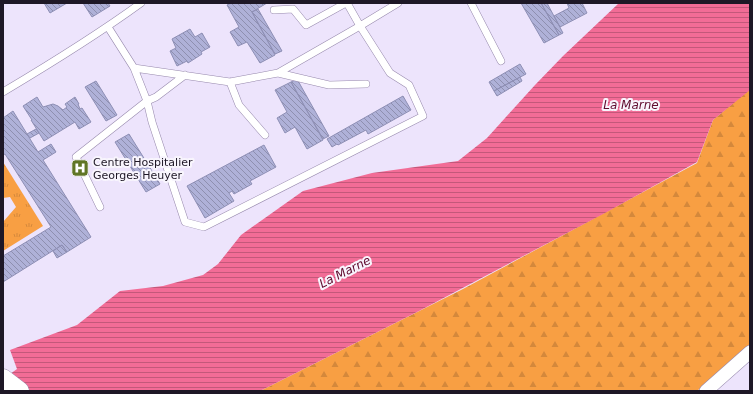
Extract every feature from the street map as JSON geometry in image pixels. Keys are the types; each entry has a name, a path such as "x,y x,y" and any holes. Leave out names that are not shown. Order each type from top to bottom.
{"main road":[{"path":"3,378 20,391"}],"street":[{"path":"706,391 750,352"}],"lane":[{"path":"3,92 108,27 141,3"},
{"path":"108,27 134,68 147,101 152,122 185,222 204,227 423,116 409,85 390,73 346,3 306,25 293,9 274,10"},
{"path":"134,68 230,82 278,73 398,3"},
{"path":"471,3 501,61"},
{"path":"278,73 329,85 366,84"},
{"path":"100,207 76,157 147,101 156,97 185,75"},
{"path":"230,82 239,105 265,135"}],"green space":[{"path":"750,89 750,344 697,391 260,391 463,289 697,163 713,120"},
{"path":"3,162 43,226 3,251 3,222 16,207 10,197 3,198"}],"water":[{"name":"La Marne","path":"619,3 750,3 750,90 713,120 697,162 605,213 419,311 260,391 3,391 3,379 17,369 10,350 77,325 120,291 163,286 203,275 218,264 241,235 303,191 372,173 458,161 487,138 563,56"}],"building":[{"path":"44,3 67,3 50,13"},
{"path":"83,3 108,3 110,6 92,17"},
{"path":"231,3 267,3 252,12 275,55 260,63 247,42 238,46 230,32 239,27 227,5"},
{"path":"521,3 541,3 559,35 544,43"},
{"path":"541,3 547,3 563,33 559,35"},
{"path":"567,3 582,3 587,13 560,27 554,16 569,8"},
{"path":"258,9 282,51 275,54 252,12"},
{"path":"190,29 195,37 202,33 210,47 201,52 202,54 188,63 187,61 177,66 170,51 176,48 172,39"},
{"path":"520,64 526,74 494,91 489,82"},
{"path":"520,77 522,81 497,96 494,91"},
{"path":"297,79 329,136 323,139 291,82"},
{"path":"96,81 117,115 106,121 85,87"},
{"path":"291,82 323,140 307,149 295,127 285,133 277,118 287,112 275,90"},
{"path":"403,96 411,110 368,134 366,130 332,147 327,139"},
{"path":"37,97 43,107 53,104 63,110 67,107 65,104 75,97 80,109 82,108 91,122 79,129 75,122 44,141 23,106"},
{"path":"13,111 38,152 51,144 56,152 43,160 91,237 67,252 62,245 3,282 3,256 51,227 5,154 3,155 3,118"},
{"path":"36,129 39,133 30,138 27,134"},
{"path":"129,134 160,184 146,192 115,142"},
{"path":"264,145 276,167 250,181 252,184 234,194 232,191 229,193 234,201 205,218 187,186"},
{"path":"62,245 67,252 57,258 53,251"}],"place":[{"name":"Centre Hospitalier Georges Heuyer","path":"80,168"}]}
